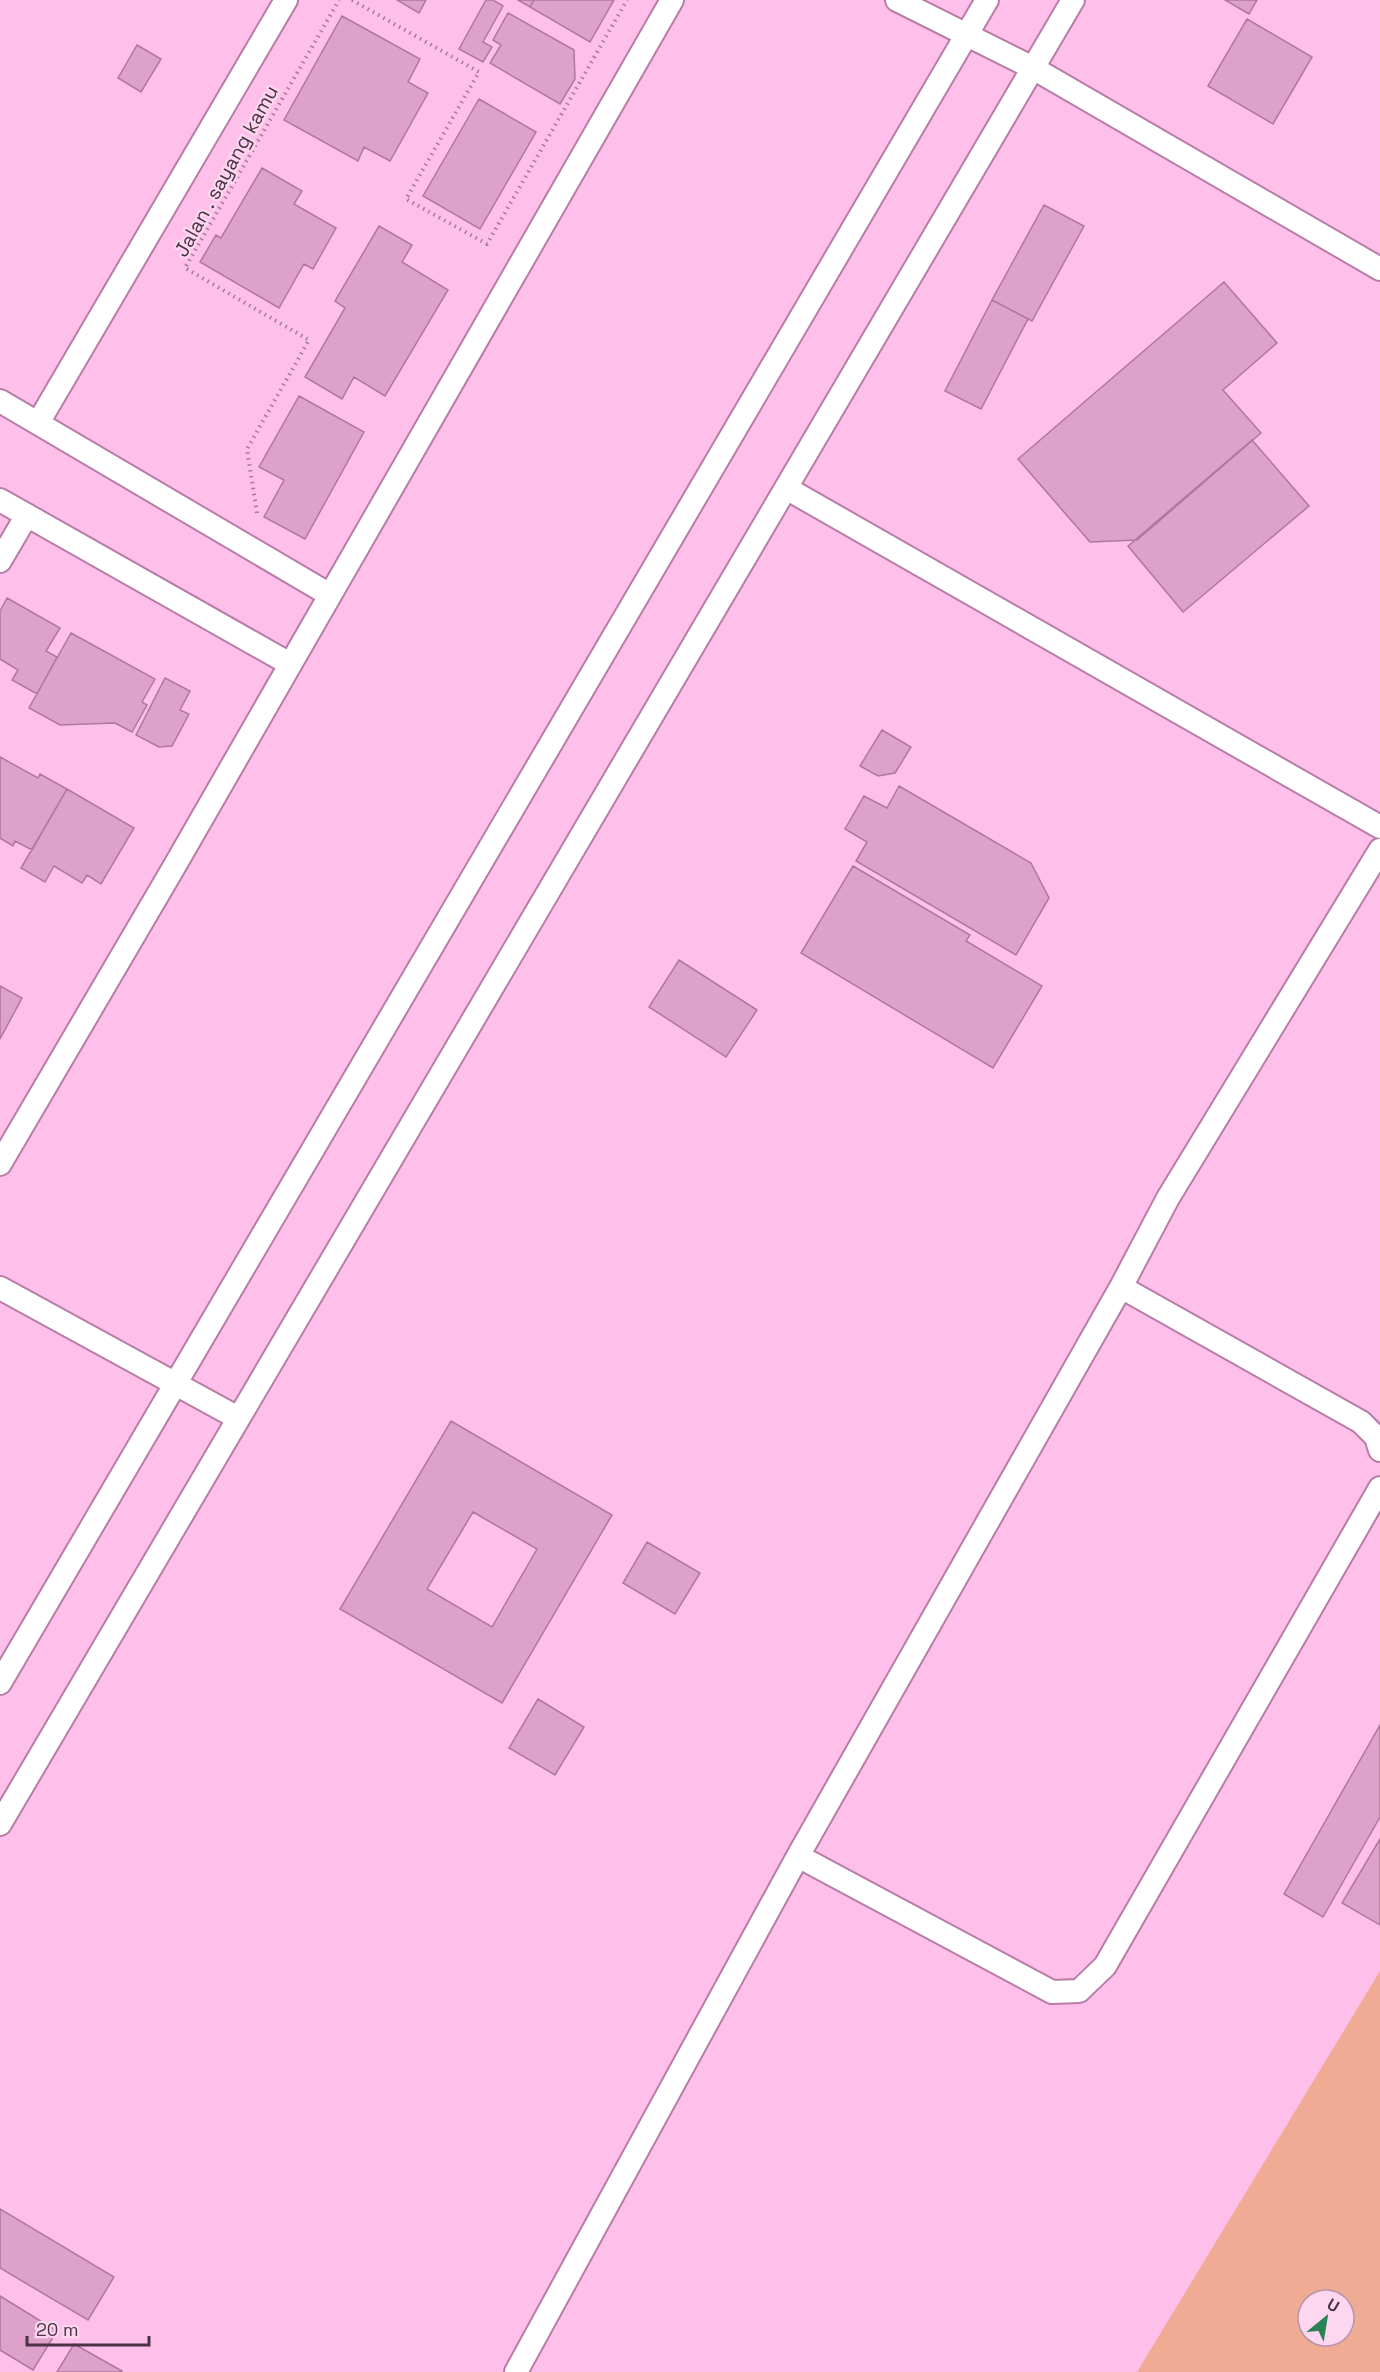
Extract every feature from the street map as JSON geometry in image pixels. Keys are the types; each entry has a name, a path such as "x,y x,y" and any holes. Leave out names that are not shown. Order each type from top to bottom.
{"lane":[{"path":"38,423 286,0"},
{"path":"0,1164 672,0"},
{"path":"897,0 1033,68 1380,268"},
{"path":"0,1683 987,0"},
{"path":"0,1824 1073,0"},
{"path":"0,401 330,595"},
{"path":"786,488 1380,827"},
{"path":"0,500 290,664"},
{"path":"0,561 27,515"},
{"path":"516,2372 798,1856 1121,1287 1168,1198 1380,850"},
{"path":"1121,1287 1361,1422 1376,1437 1380,1450"},
{"path":"0,1288 238,1418"},
{"path":"798,1856 1052,1992 1079,1991 1105,1966 1380,1488"}],"path":[{"name":"Jalan . sayang kamu","path":"257,514 247,449 309,340 185,268 339,0"},
{"path":"352,0 479,72 406,199 487,244 627,0"}],"shaded area":[{"path":"1380,1971 1380,2372 1137,2372"}],"building":[{"path":"397,0 426,0 419,13"},
{"path":"486,0 493,0 503,6 483,42 492,47 483,62 459,49"},
{"path":"518,0 534,0 530,7"},
{"path":"534,0 614,0 590,42 530,7"},
{"path":"1225,0 1257,0 1249,14"},
{"path":"508,13 574,50 575,79 560,104 490,63 501,45 493,40"},
{"path":"342,16 420,59 408,82 428,93 390,161 364,147 358,161 284,120"},
{"path":"1247,19 1312,57 1273,124 1208,86"},
{"path":"137,45 161,59 141,92 118,78"},
{"path":"479,99 536,132 480,229 423,196"},
{"path":"262,168 302,191 294,204 336,228 313,269 304,264 279,308 200,262 216,235 221,238"},
{"path":"1044,205 1084,226 1032,321 992,300"},
{"path":"379,226 412,245 402,262 448,290 385,396 354,377 342,399 305,377 345,308 335,301"},
{"path":"1224,282 1277,343 1223,390 1261,433 1137,540 1090,542 1018,459"},
{"path":"992,300 1028,319 981,409 945,391"},
{"path":"299,396 364,432 305,539 264,517 284,480 259,467"},
{"path":"1252,440 1309,506 1183,612 1128,546"},
{"path":"7,598 60,628 46,651 57,657 37,694 12,680 18,670 0,659 0,611"},
{"path":"71,633 155,679 142,702 147,705 132,732 115,723 60,725 29,708"},
{"path":"165,678 190,691 180,710 189,714 172,746 159,747 136,735"},
{"path":"882,730 911,747 895,773 878,776 860,766"},
{"path":"0,757 38,778 40,774 67,789 32,850 15,841 13,846 0,838"},
{"path":"899,786 1031,863 1049,898 1016,955 856,861 867,842 845,829 864,796 887,808"},
{"path":"67,789 134,828 101,884 87,875 82,883 54,866 45,882 21,868"},
{"path":"853,866 970,935 966,941 1042,986 993,1068 801,953"},
{"path":"679,960 757,1010 726,1057 649,1007"},
{"path":"0,986 22,998 0,1039"},
{"path":"451,1421 612,1515 502,1703 340,1609","holes":["473,1512 537,1549 492,1627 427,1589"]},
{"path":"647,1542 700,1573 675,1614 623,1583"},
{"path":"538,1699 584,1727 555,1775 509,1748"},
{"path":"1380,1725 1380,1817 1323,1917 1284,1894"},
{"path":"1380,1839 1380,1925 1342,1903"},
{"path":"0,2209 114,2277 88,2320 0,2268"},
{"path":"0,2296 57,2331 33,2370 0,2350"},
{"path":"74,2344 122,2371 122,2372 57,2372"}]}
